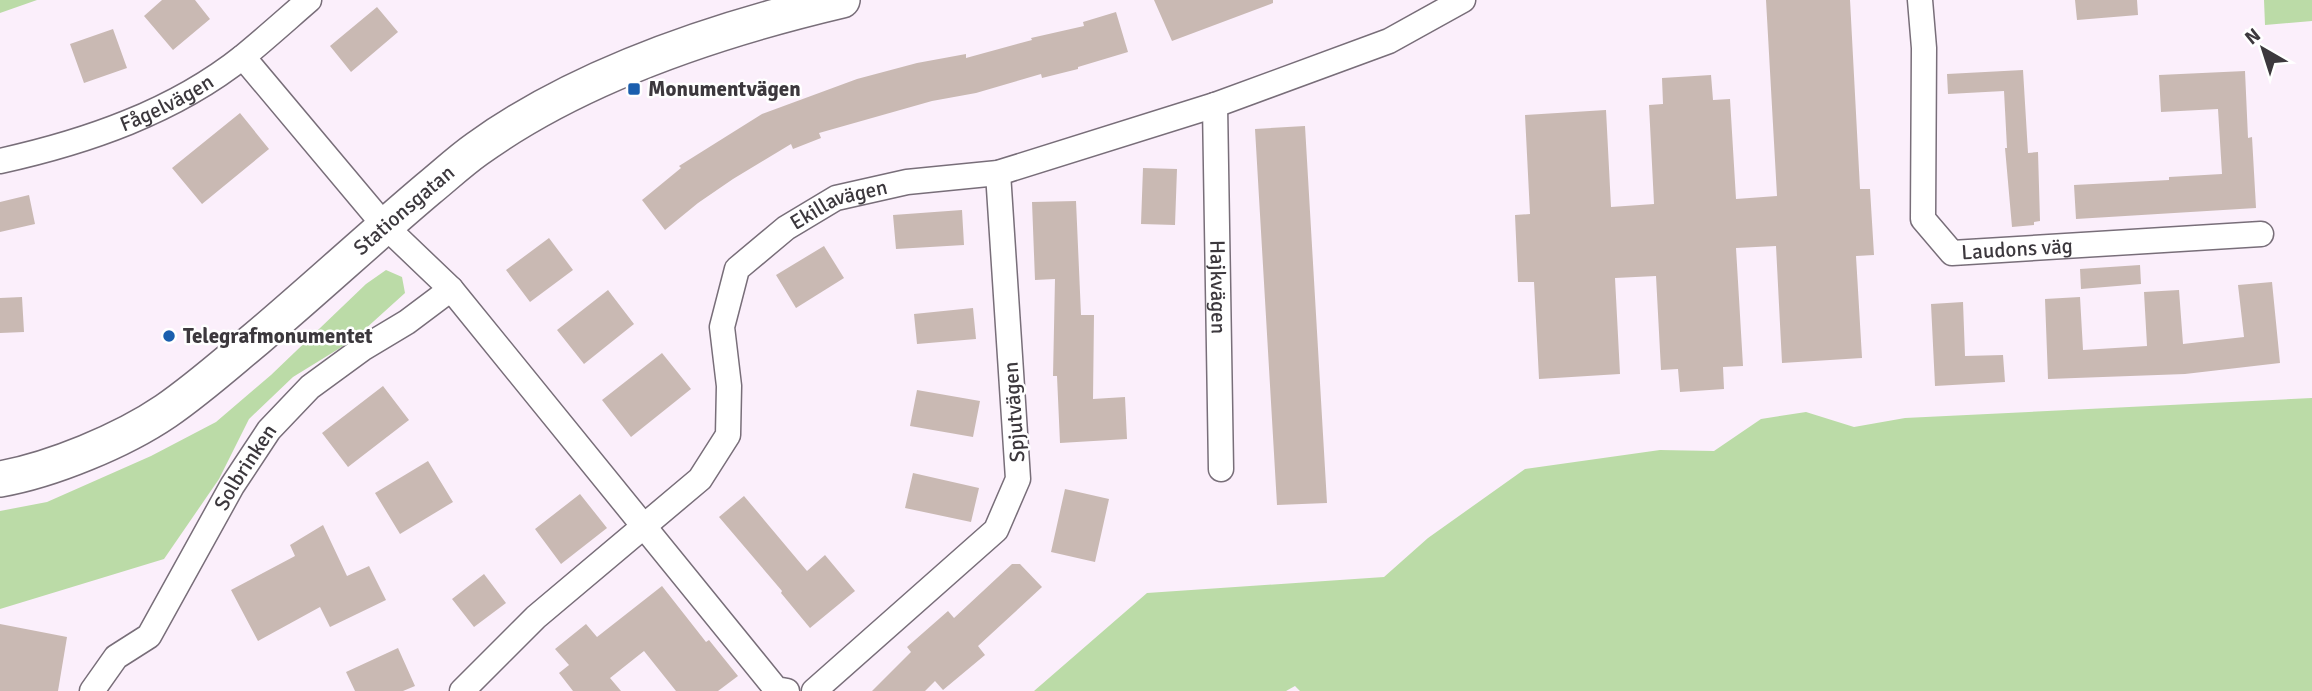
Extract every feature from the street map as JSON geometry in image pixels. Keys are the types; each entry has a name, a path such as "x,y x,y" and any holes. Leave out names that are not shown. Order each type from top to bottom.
{"street":[{"name":"Fågelvägen","path":"0,161 53,149 145,116 192,91 243,57 309,0"},
{"name":"Stationsgatan","path":"0,479 28,474 75,456 119,437 163,413 312,292 384,225 474,151 536,111 684,45 842,0"},
{"name":"Ekillavägen","path":"462,691 536,617 700,479 727,435 729,386 722,327 737,269 786,228 836,198 907,182 998,173 1215,106 1389,41 1463,0"},
{"name":"Laudons väg","path":"1920,0 1924,48 1923,219 1952,253 2261,234"},
{"path":"243,57 384,225 451,289 782,690"},
{"name":"Hajkvägen","path":"1215,106 1221,469"},
{"name":"Spjutvägen","path":"814,691 996,530 1018,479 998,173"},
{"name":"Solbrinken","path":"92,691 116,657 149,636 232,486 269,430 310,387 451,289"}],"green space":[{"path":"0,0 37,0 0,13"},
{"path":"2264,0 2312,0 2312,21 2265,25"},
{"path":"386,270 402,277 405,293 353,340 293,377 249,419 219,479 164,559 0,609 0,511 47,502 151,456 216,422 271,375 366,284"},
{"path":"2312,398 2312,691 1300,691 1295,686 1286,691 1034,691 1147,593 1384,577 1428,538 1525,469 1660,450 1714,451 1761,419 1806,412 1854,427 1905,418"}],"building":[{"path":"162,0 195,0 210,19 173,50 144,16"},
{"path":"1154,0 1273,0 1273,3 1172,41"},
{"path":"1766,0 1850,0 1860,189 1870,189 1874,255 1856,256 1862,358 1782,363 1776,246 1736,248 1743,366 1723,367 1724,389 1680,392 1678,369 1661,370 1656,276 1615,278 1620,374 1539,379 1534,282 1518,282 1515,215 1530,214 1525,115 1606,110 1611,207 1654,204 1649,105 1663,104 1662,78 1711,75 1713,100 1730,99 1736,199 1777,196"},
{"path":"2075,0 2137,0 2138,15 2077,20"},
{"path":"377,7 398,32 351,72 330,46"},
{"path":"1116,12 1128,52 1078,69 1042,78 1041,74 819,133 821,138 793,149 791,144 733,179 665,230 642,200 681,168 679,166 762,114 857,79 917,63 966,54 966,58 1032,40 1031,38 1084,26 1083,22"},
{"path":"113,29 127,68 84,83 70,44"},
{"path":"2023,70 2028,153 2038,152 2040,221 2034,222 2034,225 2012,227 2005,148 2004,91 1948,94 1947,74"},
{"path":"2245,71 2248,138 2252,137 2256,208 2076,219 2074,185 2222,174 2218,109 2161,112 2159,75"},
{"path":"240,113 269,149 202,204 172,168"},
{"path":"1305,126 1327,503 1277,505 1255,129"},
{"path":"1143,168 1177,169 1175,225 1141,224"},
{"path":"29,195 35,224 0,232 0,202"},
{"path":"1076,201 1081,315 1094,315 1093,399 1125,397 1127,439 1060,443 1057,376 1053,376 1055,279 1035,280 1032,202"},
{"path":"962,210 964,245 896,249 893,215"},
{"path":"549,238 573,270 530,302 506,270"},
{"path":"824,246 844,278 796,308 776,275"},
{"path":"2140,265 2141,284 2081,289 2080,269"},
{"path":"2272,282 2280,363 2185,374 2048,379 2045,299 2080,297 2083,350 2147,346 2144,292 2179,290 2183,344 2244,337 2238,285"},
{"path":"608,290 634,324 584,364 557,330"},
{"path":"22,297 24,332 0,333 0,298"},
{"path":"1963,302 1965,356 2003,355 2005,382 1935,386 1931,304"},
{"path":"973,308 976,339 917,344 914,314"},
{"path":"662,353 691,389 631,437 602,400"},
{"path":"383,386 409,420 348,467 322,433"},
{"path":"917,390 980,401 973,437 910,426"},
{"path":"428,461 453,502 400,534 375,493"},
{"path":"913,473 979,488 971,522 905,508"},
{"path":"1065,489 1109,499 1095,562 1051,552"},
{"path":"580,494 607,528 561,564 535,529"},
{"path":"744,496 807,571 825,555 855,591 810,628 719,517"},
{"path":"323,525 347,576 369,566 386,600 330,627 320,607 258,641 231,590 295,556 290,545"},
{"path":"1012,564 1020,564 1042,587 978,646 985,655 943,690 935,681 925,691 872,691 911,652 907,647 948,611 954,618"},
{"path":"484,574 506,603 474,627 452,599"},
{"path":"662,586 706,642 709,640 738,676 718,691 676,691 644,651 610,678 621,691 573,691 559,673 569,665 555,649 586,624 597,637"},
{"path":"0,624 67,637 58,691 0,691"},
{"path":"398,648 415,686 403,691 355,691 346,672"}],"place":[{"name":"Monumentvägen","path":"634,89"},
{"name":"Telegrafmonumentet","path":"169,336"}]}
